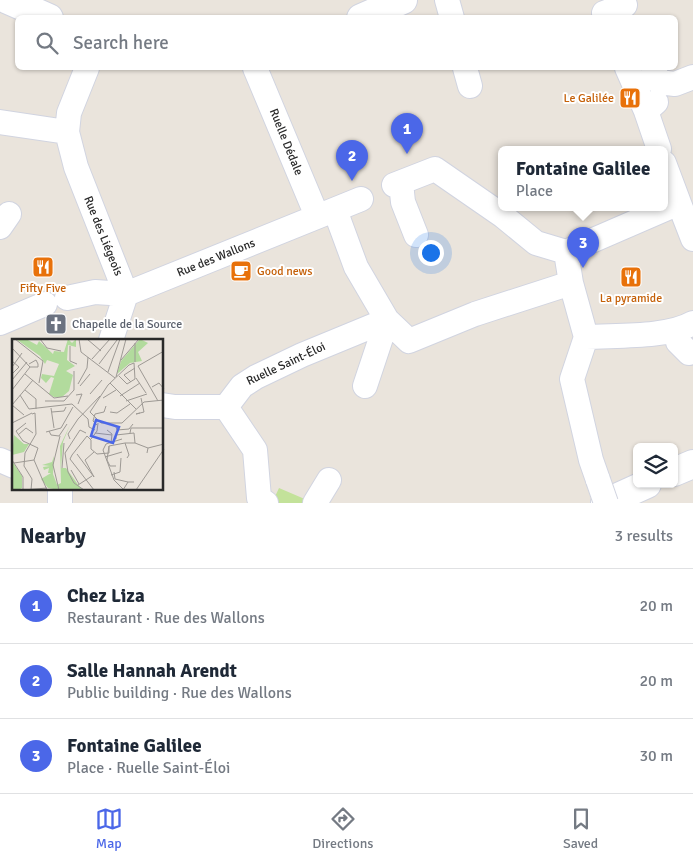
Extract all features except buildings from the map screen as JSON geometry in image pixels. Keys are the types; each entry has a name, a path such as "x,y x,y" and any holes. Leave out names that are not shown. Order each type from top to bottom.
{"street":[{"path":"8,0 42,15"},
{"path":"368,15 404,0"},
{"path":"448,0 451,15"},
{"name":"Rue des Liégeois","path":"86,70 69,113 67,132 76,167 126,294"},
{"name":"Ruelle Dédale","path":"256,70 326,213"},
{"path":"628,70 651,107 658,146"},
{"path":"654,70 659,82 675,84 693,77"},
{"path":"0,122 67,132"},
{"path":"416,235 397,184 436,169 503,216 536,243 566,252 661,211"},
{"path":"668,174 693,239"},
{"name":"Rue des Wallons","path":"0,323 56,301 94,292 126,294 361,199"},
{"path":"668,208 679,203"},
{"path":"326,213 387,320 408,341 518,299 571,283"},
{"path":"566,252 571,283 586,337 572,379 595,482 633,483"},
{"path":"111,339 126,294"},
{"path":"365,386 387,320"},
{"name":"Ruelle Saint-Éloi","path":"226,407 242,386 256,377 302,355 387,320"},
{"path":"586,337 689,326"},
{"path":"689,326 678,342 690,353"},
{"path":"164,405 226,407 255,450 259,498 266,503"},
{"path":"0,460 12,465"},
{"path":"678,470 693,464"},
{"path":"315,503 329,480"},
{"path":"60,490 60,503"}],"green space":[{"path":"279,488 314,503 272,503"}],"place":[{"name":"Le Galilée","path":"630,98"},
{"name":"Chez Liza","path":"407,154"},
{"name":"Salle Hannah Arendt","path":"352,181"},
{"name":"Fifty Five","path":"43,267"},
{"name":"Fontaine Galilee","path":"583,268"},
{"name":"Good news","path":"241,271"},
{"name":"La pyramide","path":"631,277"},
{"name":"Chapelle de la Source","path":"56,324"}]}
